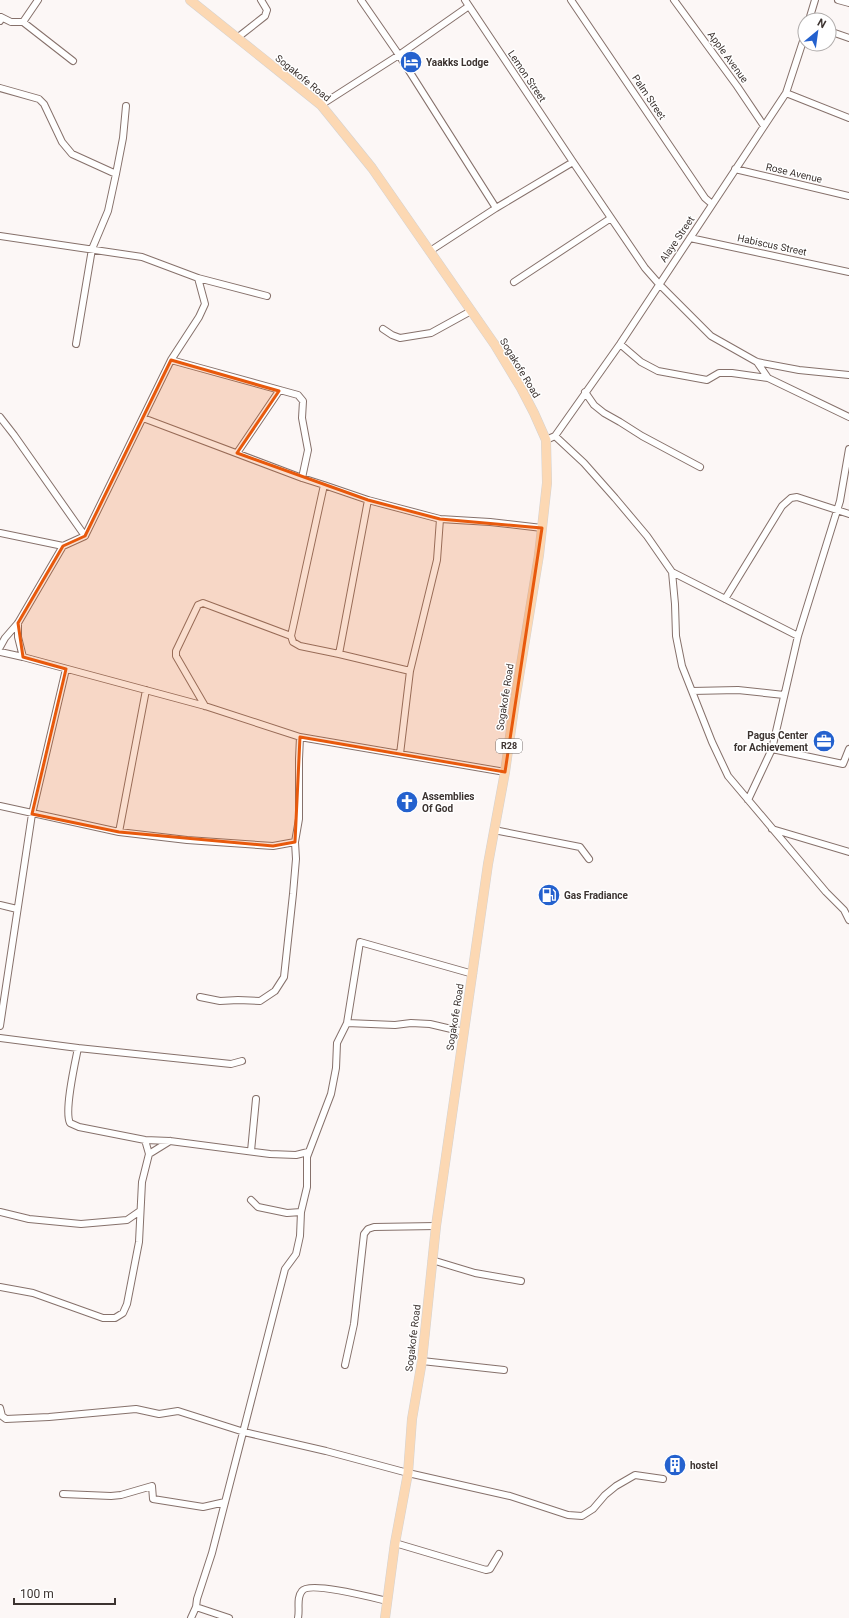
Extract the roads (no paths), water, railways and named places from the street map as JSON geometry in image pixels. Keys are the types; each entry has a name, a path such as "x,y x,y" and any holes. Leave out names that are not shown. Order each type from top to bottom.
{"main road":[{"name":"Sogakofe Road","path":"190,0 321,105 372,168 495,345 521,388 546,440 547,483 539,555 514,701 505,772 488,864 436,1226 422,1361 412,1420 408,1473 395,1543 385,1618"}],"street":[{"path":"23,22 38,0"},
{"path":"237,38 265,16 267,10 261,0"},
{"path":"361,0 399,55 496,208"},
{"name":"Lemon Street","path":"465,0 645,268 711,336 757,362"},
{"name":"Palm Street","path":"571,0 705,198 712,204"},
{"name":"Apple Avenue","path":"674,0 737,86 764,126"},
{"path":"811,12 815,0"},
{"path":"838,0 849,3"},
{"path":"321,105 399,55 468,6"},
{"path":"0,17 11,22 23,22 73,61"},
{"path":"837,34 849,38"},
{"name":"Alaye Street","path":"556,436 620,344 786,93 799,52"},
{"path":"0,88 39,99 44,104 62,142 72,154 116,174"},
{"path":"786,93 849,118"},
{"path":"76,344 92,248 108,212 116,174 123,138 126,106"},
{"path":"430,251 496,208 573,162"},
{"name":"Rose Avenue","path":"735,169 849,196"},
{"path":"514,282 611,218"},
{"path":"0,236 92,248 142,257 198,278 267,296"},
{"name":"Habiscus Street","path":"690,238 849,272"},
{"path":"0,647 5,638 18,624 63,546 85,536 171,360 205,304 198,278"},
{"path":"384,329 392,335 400,338 431,333 471,310"},
{"path":"620,344 641,362 658,371 707,380 719,373 732,373 768,378 849,417"},
{"path":"171,360 298,395 303,401 302,418 308,450 302,478"},
{"path":"757,362 768,378"},
{"path":"757,362 799,370 849,375"},
{"path":"237,453 279,390"},
{"path":"586,392 594,404 604,413 642,436 700,467"},
{"path":"0,417 19,441 85,536"},
{"path":"143,418 302,478 368,500 440,519 490,522 542,528"},
{"path":"546,440 556,436 584,463 647,536 672,572 798,636"},
{"path":"748,800 772,749 798,636 837,511 849,449"},
{"path":"324,485 291,636 293,642 300,646 410,671"},
{"path":"725,599 782,506 791,498 797,497 849,514"},
{"path":"339,654 368,500"},
{"path":"400,754 410,671 437,560 440,519"},
{"path":"0,533 63,546"},
{"path":"672,572 676,636 682,666 712,742 728,776 826,892 846,910 849,920"},
{"path":"205,706 176,656 176,651 198,605 203,603 291,636"},
{"path":"18,624 18,637 23,657"},
{"path":"0,652 205,706 300,737 505,772"},
{"path":"0,1026 32,814 66,669"},
{"path":"119,832 146,690"},
{"path":"692,691 738,690 784,694"},
{"path":"200,997 220,1001 260,1001 275,991 284,977 296,859 295,842 299,820 300,737"},
{"path":"772,749 842,764 849,749"},
{"path":"0,806 119,832 187,840 273,846 295,842"},
{"path":"772,829 849,852"},
{"path":"494,830 580,847 589,859"},
{"path":"0,905 17,909"},
{"path":"191,1618 196,1607 200,1588 212,1553 285,1269 296,1254 300,1236 301,1212 308,1187 308,1152 331,1094 336,1068 337,1043 347,1024 360,942 473,974"},
{"path":"347,1024 430,1024 464,1032"},
{"path":"0,1038 78,1048 232,1064 242,1061"},
{"path":"78,1048 69,1098 67,1118 70,1123 79,1127 145,1140 170,1141 296,1155 308,1152"},
{"path":"251,1151 256,1099"},
{"path":"0,1287 33,1293 103,1318 115,1318 123,1313 130,1293 139,1242 142,1182 149,1154 145,1140"},
{"path":"149,1154 170,1141"},
{"path":"251,1200 258,1207 287,1213 301,1212"},
{"path":"0,1212 29,1219 81,1224 127,1220 140,1211"},
{"path":"345,1365 354,1324 364,1234 368,1229 374,1227 436,1226"},
{"path":"432,1260 475,1273 521,1281"},
{"path":"422,1361 504,1370"},
{"path":"0,1408 3,1420 136,1409 159,1414 178,1412 244,1432 326,1451 408,1473 510,1496 568,1515 582,1516 593,1509 605,1495 635,1475 663,1479"},
{"path":"63,1494 111,1496 121,1495 152,1486 153,1499 202,1506 225,1502"},
{"path":"395,1543 486,1570 490,1569 499,1554"},
{"path":"298,1618 299,1595 302,1589 307,1587 330,1589 388,1601"},
{"path":"196,1607 229,1618"}],"place":[{"name":"Yaakks Lodge","path":"411,62"},
{"name":"Pagus Center for Achievement","path":"824,741"},
{"name":"Assemblies Of God","path":"407,802"},
{"name":"Gas Fradiance","path":"549,895"},
{"name":"hostel","path":"675,1465"}]}
